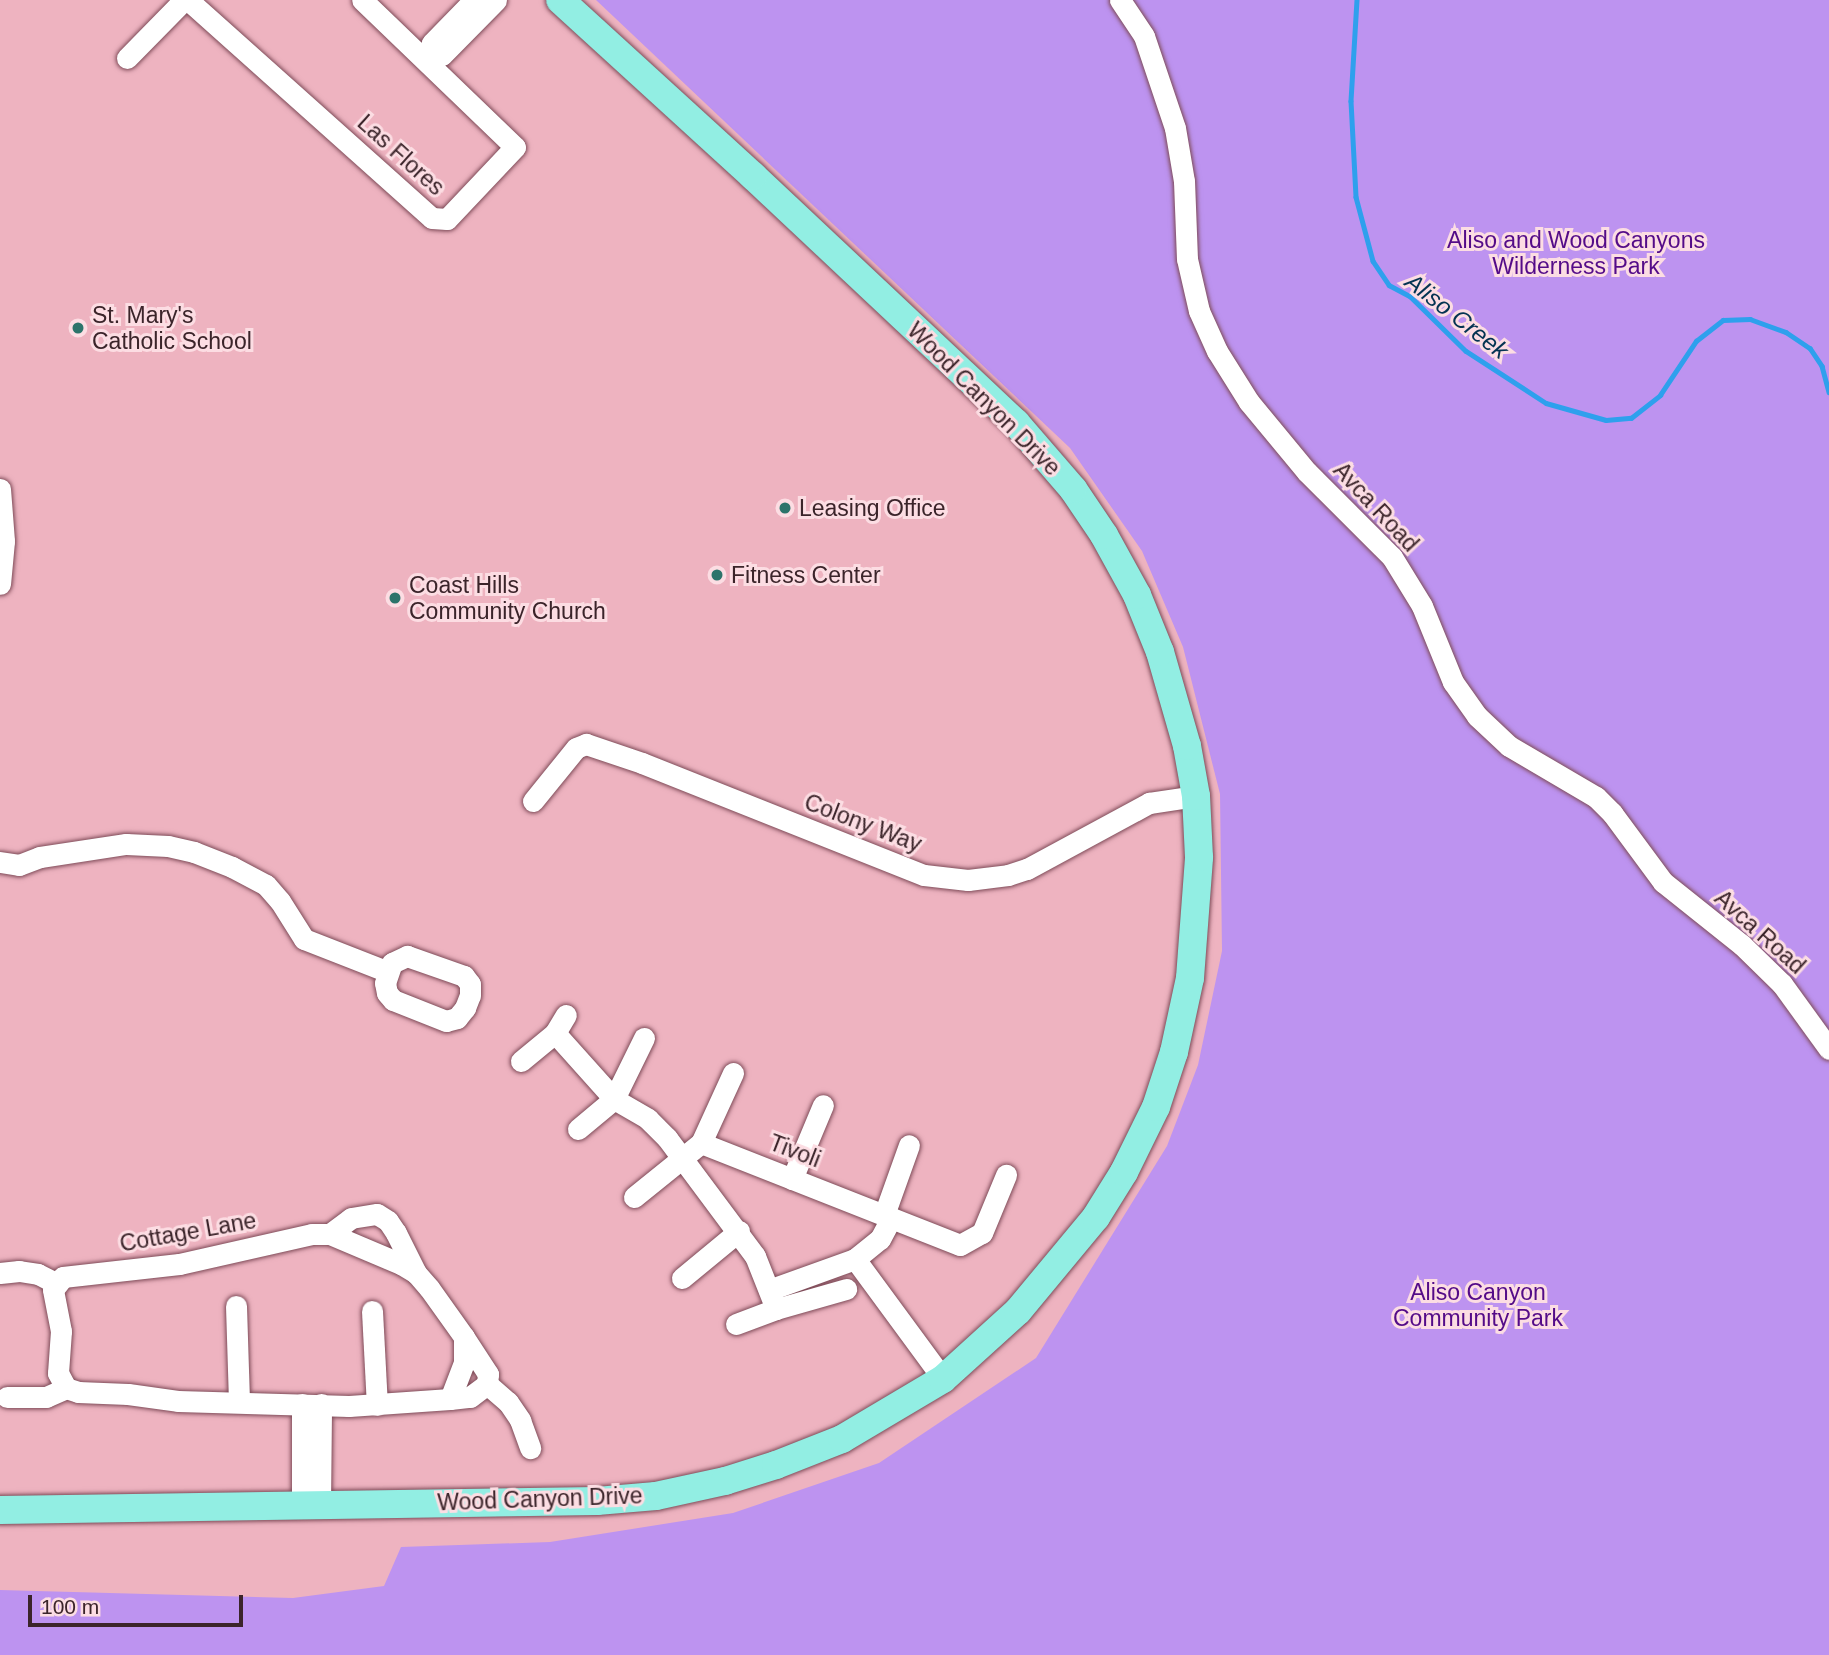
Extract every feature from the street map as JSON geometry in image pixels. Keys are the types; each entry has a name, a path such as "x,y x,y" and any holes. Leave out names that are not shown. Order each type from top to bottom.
{"main road":[{"name":"Wood Canyon Drive","path":"0,1510 597,1502 656,1496 725,1481 809,1452 888,1414 943,1379 1018,1311 1059,1265 1096,1217 1124,1172 1156,1107 1174,1052 1190,978 1198,895 1196,796 1177,704 1137,594 1104,535 1073,489 1016,423 560,0"}],"street":[{"name":"Las Flores","path":"127,58 186,0 432,218 447,219 515,147 362,0"},
{"path":"426,59 432,43 474,0"},
{"path":"426,59 442,55 496,0"},
{"name":"Avca Road","path":"1120,0 1144,36 1175,128 1184,181 1187,259 1199,311 1217,351 1249,402 1307,472 1392,557 1422,606 1453,682 1477,716 1508,746 1581,786 1604,805 1663,882 1742,945 1782,984 1829,1049"},
{"path":"0,489 4,541 0,584"},
{"name":"Colony Way","path":"533,801 576,748 586,744 642,763 924,875 968,880 1008,876 1027,869 1149,803 1196,796"},
{"path":"0,862 19,865 40,858 126,844 167,846 194,852 232,867 266,885 280,901 304,939 388,972"},
{"path":"521,1061 560,1024 614,1099 648,1119 682,1157 755,1256 772,1299"},
{"path":"578,1129 614,1099 644,1038"},
{"path":"634,1197 701,1143 733,1073"},
{"path":"793,1179 823,1105"},
{"name":"Tivoli","path":"701,1143 960,1245 982,1233 1006,1175"},
{"path":"736,1324 772,1299 855,1259 880,1239 909,1145"},
{"name":"Cottage Lane","path":"330,1234 351,1218 377,1214 388,1221 416,1273 484,1365 488,1374 487,1384 514,1411 530,1448"},
{"path":"682,1278 739,1231"},
{"name":"Cottage Lane","path":"56,1283 63,1277 179,1264 312,1234 330,1234 350,1240 416,1273"},
{"path":"855,1259 943,1379"},
{"path":"0,1273 19,1271 38,1274 56,1283 53,1297 62,1339 58,1373 66,1388"},
{"path":"772,1299 846,1289"},
{"path":"236,1306 239,1402"},
{"path":"372,1311 377,1405"},
{"path":"450,1399 464,1363 464,1337"},
{"path":"7,1397 46,1397 66,1388 178,1401 377,1405 470,1397 487,1384"},
{"path":"311,1404 311,1506"}],"green space":[{"name":"Aliso Canyon Community Park","path":"596,0 1829,0 1829,1655 0,1655 0,1590 293,1598 384,1586 401,1547 550,1542 733,1513 879,1463 1036,1358 1167,1146 1198,1065 1222,951 1220,794 1183,647 1142,551 1070,448"}],"waterway":[{"name":"Aliso Creek","path":"1357,0 1351,101 1356,197 1373,261 1389,285 1410,296 1466,351 1546,403 1606,420 1631,418 1660,395 1696,341 1723,320 1750,319 1786,332 1810,348 1822,366 1829,392"}],"place":[{"name":"St. Mary's Catholic School","path":"78,328"},
{"name":"Leasing Office","path":"785,508"},
{"name":"Fitness Center","path":"717,575"},
{"name":"Coast Hills Community Church","path":"395,598"}],"park label":[{"name":"Aliso and Wood Canyons Wilderness Park","path":"1576,253"}]}
